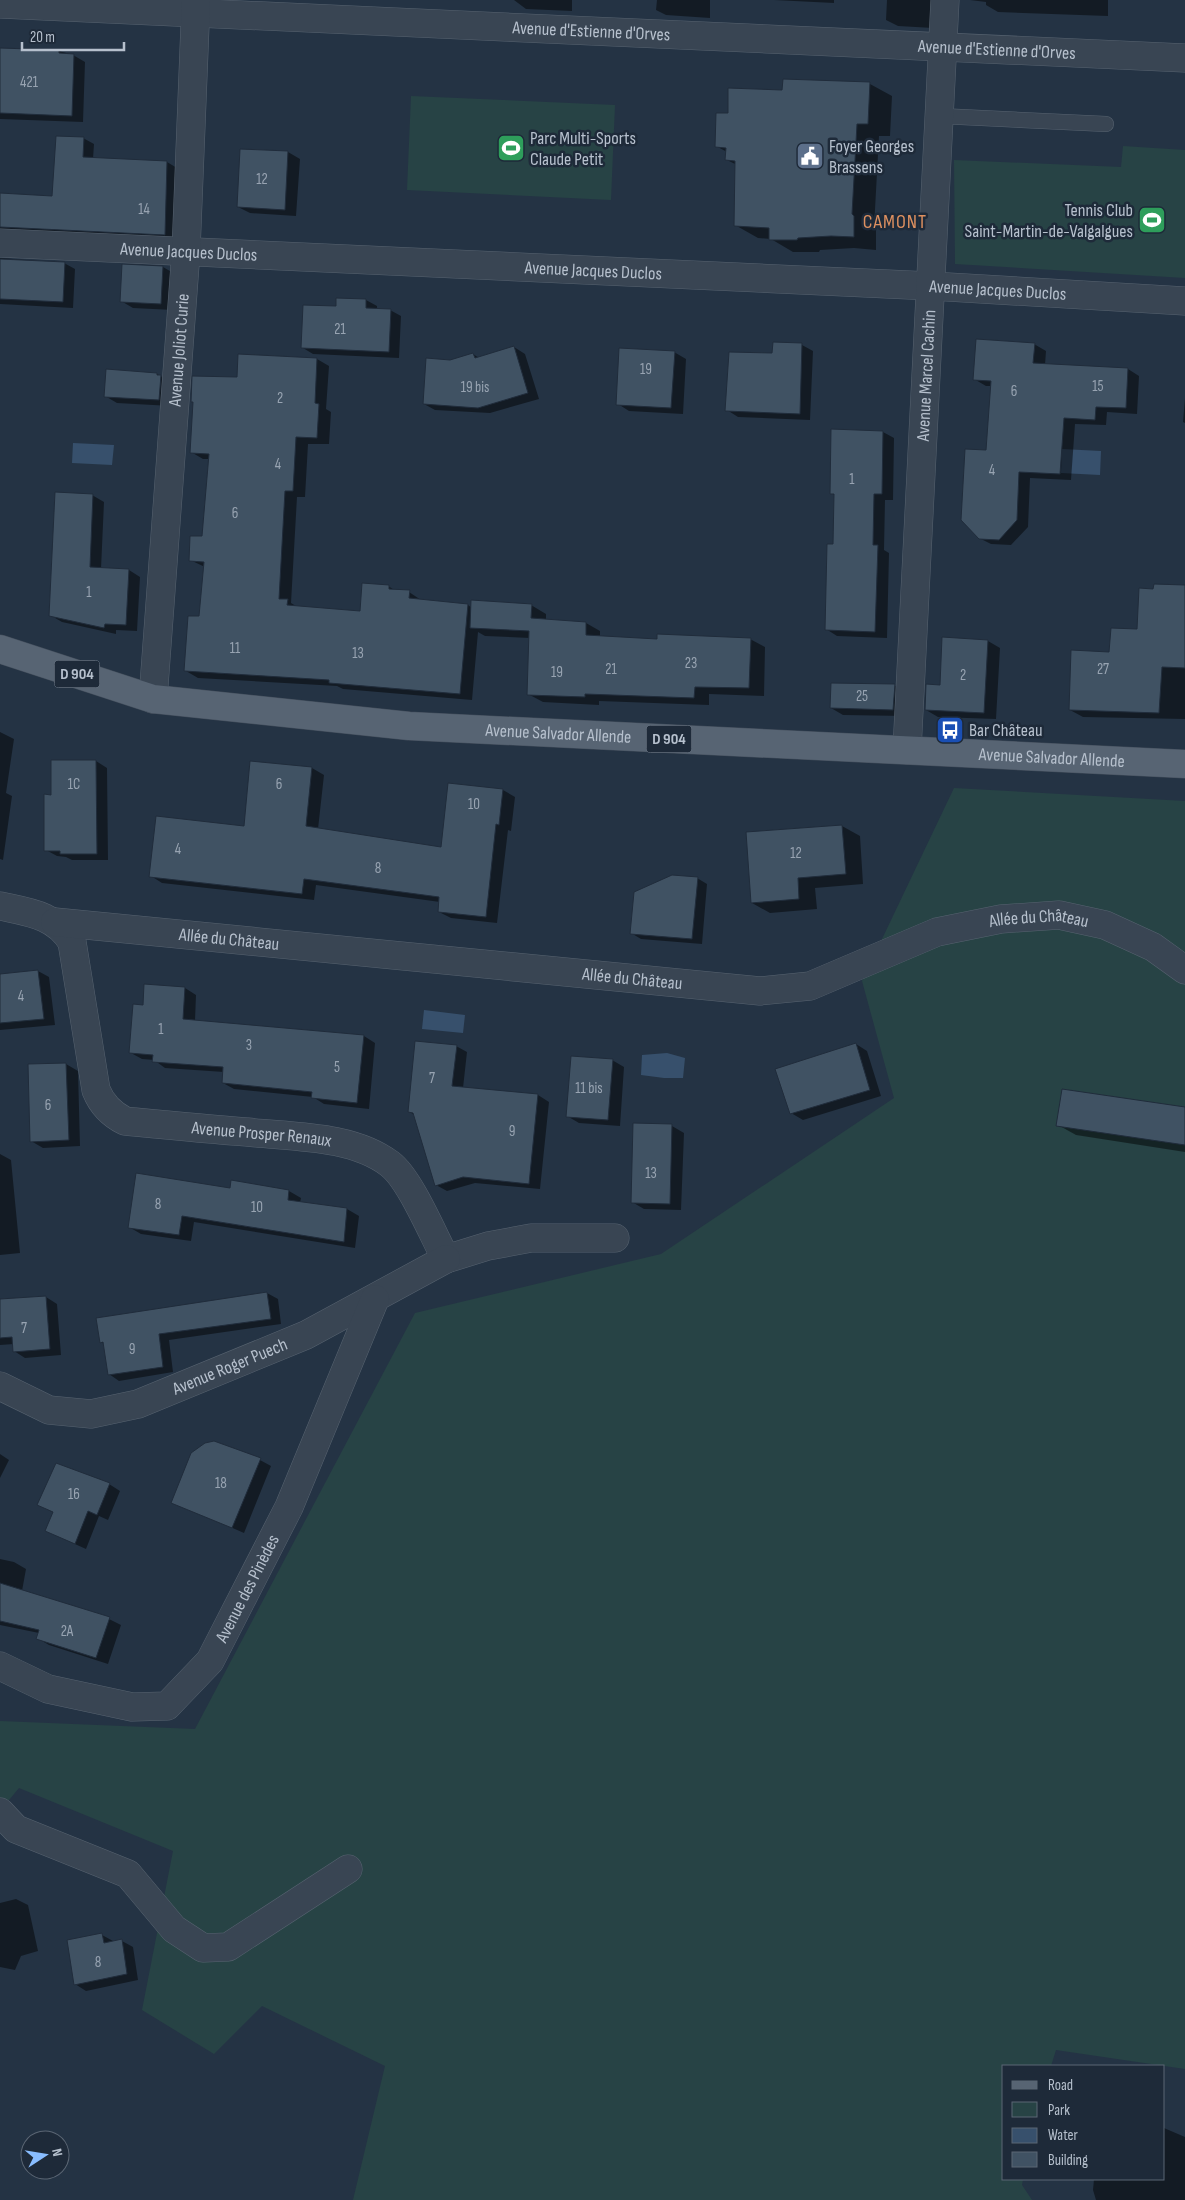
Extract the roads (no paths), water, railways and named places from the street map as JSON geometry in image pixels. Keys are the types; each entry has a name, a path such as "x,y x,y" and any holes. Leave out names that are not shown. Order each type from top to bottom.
{"main road":[{"name":"Avenue Salvador Allende","path":"0,648 153,699 408,726 1185,764"}],"street":[{"name":"Avenue Marcel Cachin","path":"907,750 945,0"},
{"name":"Avenue d'Estienne d'Orves","path":"0,4 196,7 943,48 1185,58"},
{"name":"Avenue Joliot Curie","path":"153,699 186,251 196,7"},
{"name":"Avenue Jacques Duclos","path":"0,243 931,286 1185,301"},
{"name":"Avenue Prosper Renaux","path":"0,906 42,916 55,922 66,932 72,942 96,1090 100,1101 108,1110 125,1121 308,1138 344,1144 376,1155 392,1165 403,1179 446,1259"},
{"name":"Allée du Château","path":"55,922 760,991 810,986 937,932 1002,919 1059,915 1105,925 1153,947 1185,970"},
{"path":"446,1259 488,1246 531,1238 615,1238"},
{"name":"Avenue Roger Puech","path":"0,1386 49,1410 92,1414 138,1404 306,1335 446,1259"},
{"name":"Avenue des Pinèdes","path":"0,1666 48,1689 132,1707 167,1706 210,1660 289,1507 375,1299"},
{"path":"0,1812 16,1829 128,1874 174,1929 203,1948 228,1947 348,1869"}],"lane":[{"path":"940,116 1106,124"}],"water":[{"path":"73,443 114,445 112,465 72,463"},
{"path":"1062,449 1101,451 1100,475 1061,473"},
{"path":"424,1010 465,1015 463,1033 422,1029"},
{"path":"667,1053 685,1058 683,1078 641,1075 642,1055"}],"place":[{"name":"Parc Multi-Sports Claude Petit","path":"511,148"},
{"name":"Foyer Georges Brassens","path":"810,156"},
{"name":"Tennis Club Saint-Martin-de-Valgalgues","path":"1152,220"},
{"name":"Bar Château","path":"950,730"}],"district":[{"name":"CAMONT","path":"895,222"}]}
